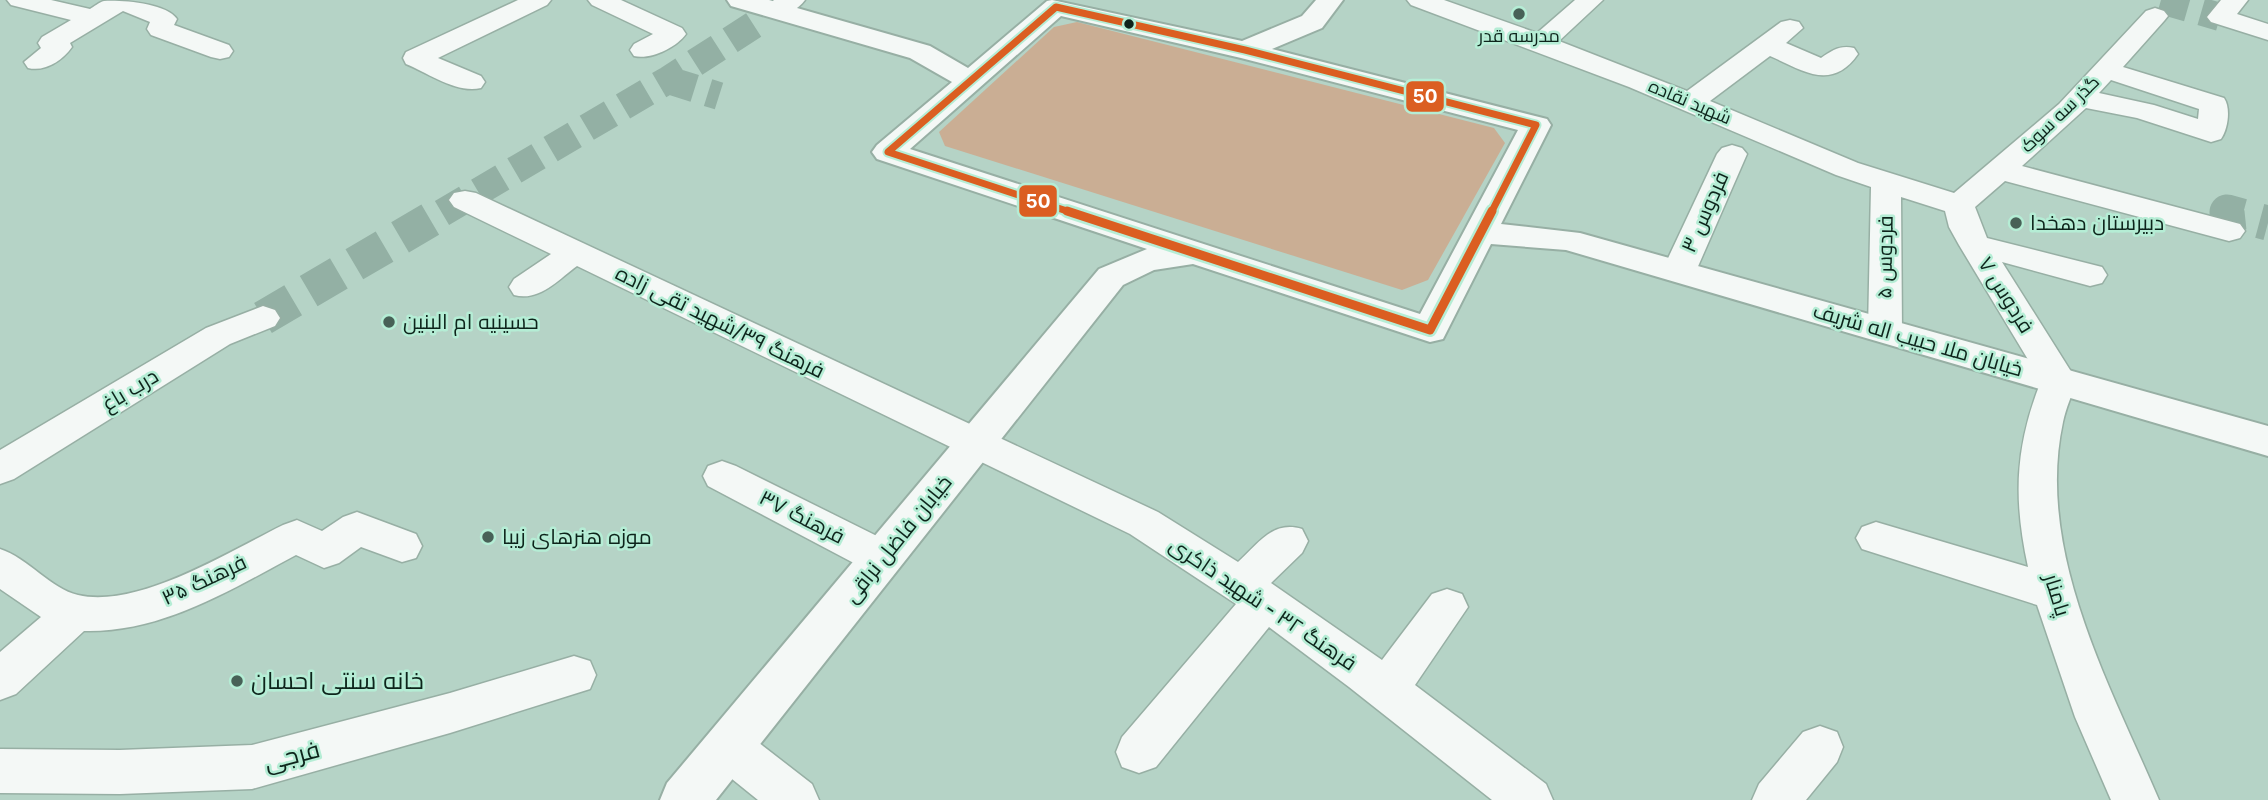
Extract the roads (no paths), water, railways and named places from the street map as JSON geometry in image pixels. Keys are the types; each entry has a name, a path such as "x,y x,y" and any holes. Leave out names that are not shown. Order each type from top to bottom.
{"main road":[{"path":"740,0 784,5 920,52 969,80"},
{"path":"1245,50 1312,22 1330,0"},
{"path":"1056,7 1245,50 1536,125 1430,330 888,152 1001,51 1056,7"},
{"path":"1312,22 1314,68"},
{"path":"920,52 1001,51"},
{"name":"خیابان ملا حبیب اله شریف","path":"1497,202 1568,240"},
{"path":"1080,214 1107,237 1112,259 1111,277"},
{"name":"خیابان ملا حبیب اله شریف","path":"1480,233 1568,240 2268,441"},
{"name":"خیابان فاضل نراقی","path":"685,800 1111,277 1146,260 1196,252"}],"street":[{"path":"19,0 72,8 122,1 164,19 160,29 220,51"},
{"path":"471,82 416,58 538,0"},
{"path":"601,0 673,34 643,50"},
{"name":"شهید نقاده","path":"1420,0 1541,43 1691,102 1886,184 1959,205"},
{"path":"1541,43 1590,0"},
{"path":"38,62 59,47 51,43 72,8"},
{"path":"2228,8 2268,32"},
{"name":"گذر سه سوک","path":"1959,205 2080,98 2155,16"},
{"path":"1691,102 1790,28"},
{"path":"1767,46 1824,69 1845,54"},
{"path":"2080,98 2144,111 2211,133 2214,104 2106,70"},
{"name":"فردوس ۳","path":"1679,271 1732,154"},
{"path":"2000,170 2229,231"},
{"name":"فردوس ۵","path":"1885,330 1886,184"},
{"name":"فرهنگ ۳۹/شهید تقی زاده","path":"465,200 976,443"},
{"name":"فردوس ۷","path":"1959,205 1965,227 1975,245 2059,381"},
{"path":"1975,245 2090,275"},
{"path":"526,287 575,252"},
{"name":"درب باغ","path":"0,469 218,336 263,318"},
{"name":"پامنار","path":"2059,381 2043,420 2037,503 2041,535 2056,593 2098,718 2135,800"},
{"name":"فرهنگ ۳۲ - شهید ذاکری","path":"976,443 1144,523 1253,593 1386,689 1529,800"},
{"name":"فرهنگ ۳۷","path":"722,476 882,558"},
{"name":"فرهنگ ۳۵","path":"75,614 123,612 178,595 297,536 324,551 357,528 402,546"},
{"path":"1876,538 2056,593"},
{"path":"1139,752 1288,541"},
{"path":"0,566 75,614 0,680"},
{"path":"1386,689 1447,607"},
{"name":"فرجی","path":"0,771 120,772 252,767 450,713 574,675"},
{"path":"727,747 795,800"},
{"path":"1776,800 1820,747"}],"tunnel":[{"path":"2161,0 2220,17"},
{"path":"668,80 760,21"},
{"path":"442,213 668,80"},
{"path":"668,80 719,96"},
{"path":"263,318 445,211"},
{"path":"2227,213 2229,231"},
{"path":"2227,213 2268,223"}],"place":[{"name":"مدرسه قدر","path":"1519,14"},
{"name":"دبیرستان دهخدا","path":"2016,223"},
{"name":"حسینیه ام البنین","path":"389,322"},
{"name":"موزه هنرهای زیبا","path":"488,537"},
{"name":"خانه سنتی احسان","path":"237,681"}]}
